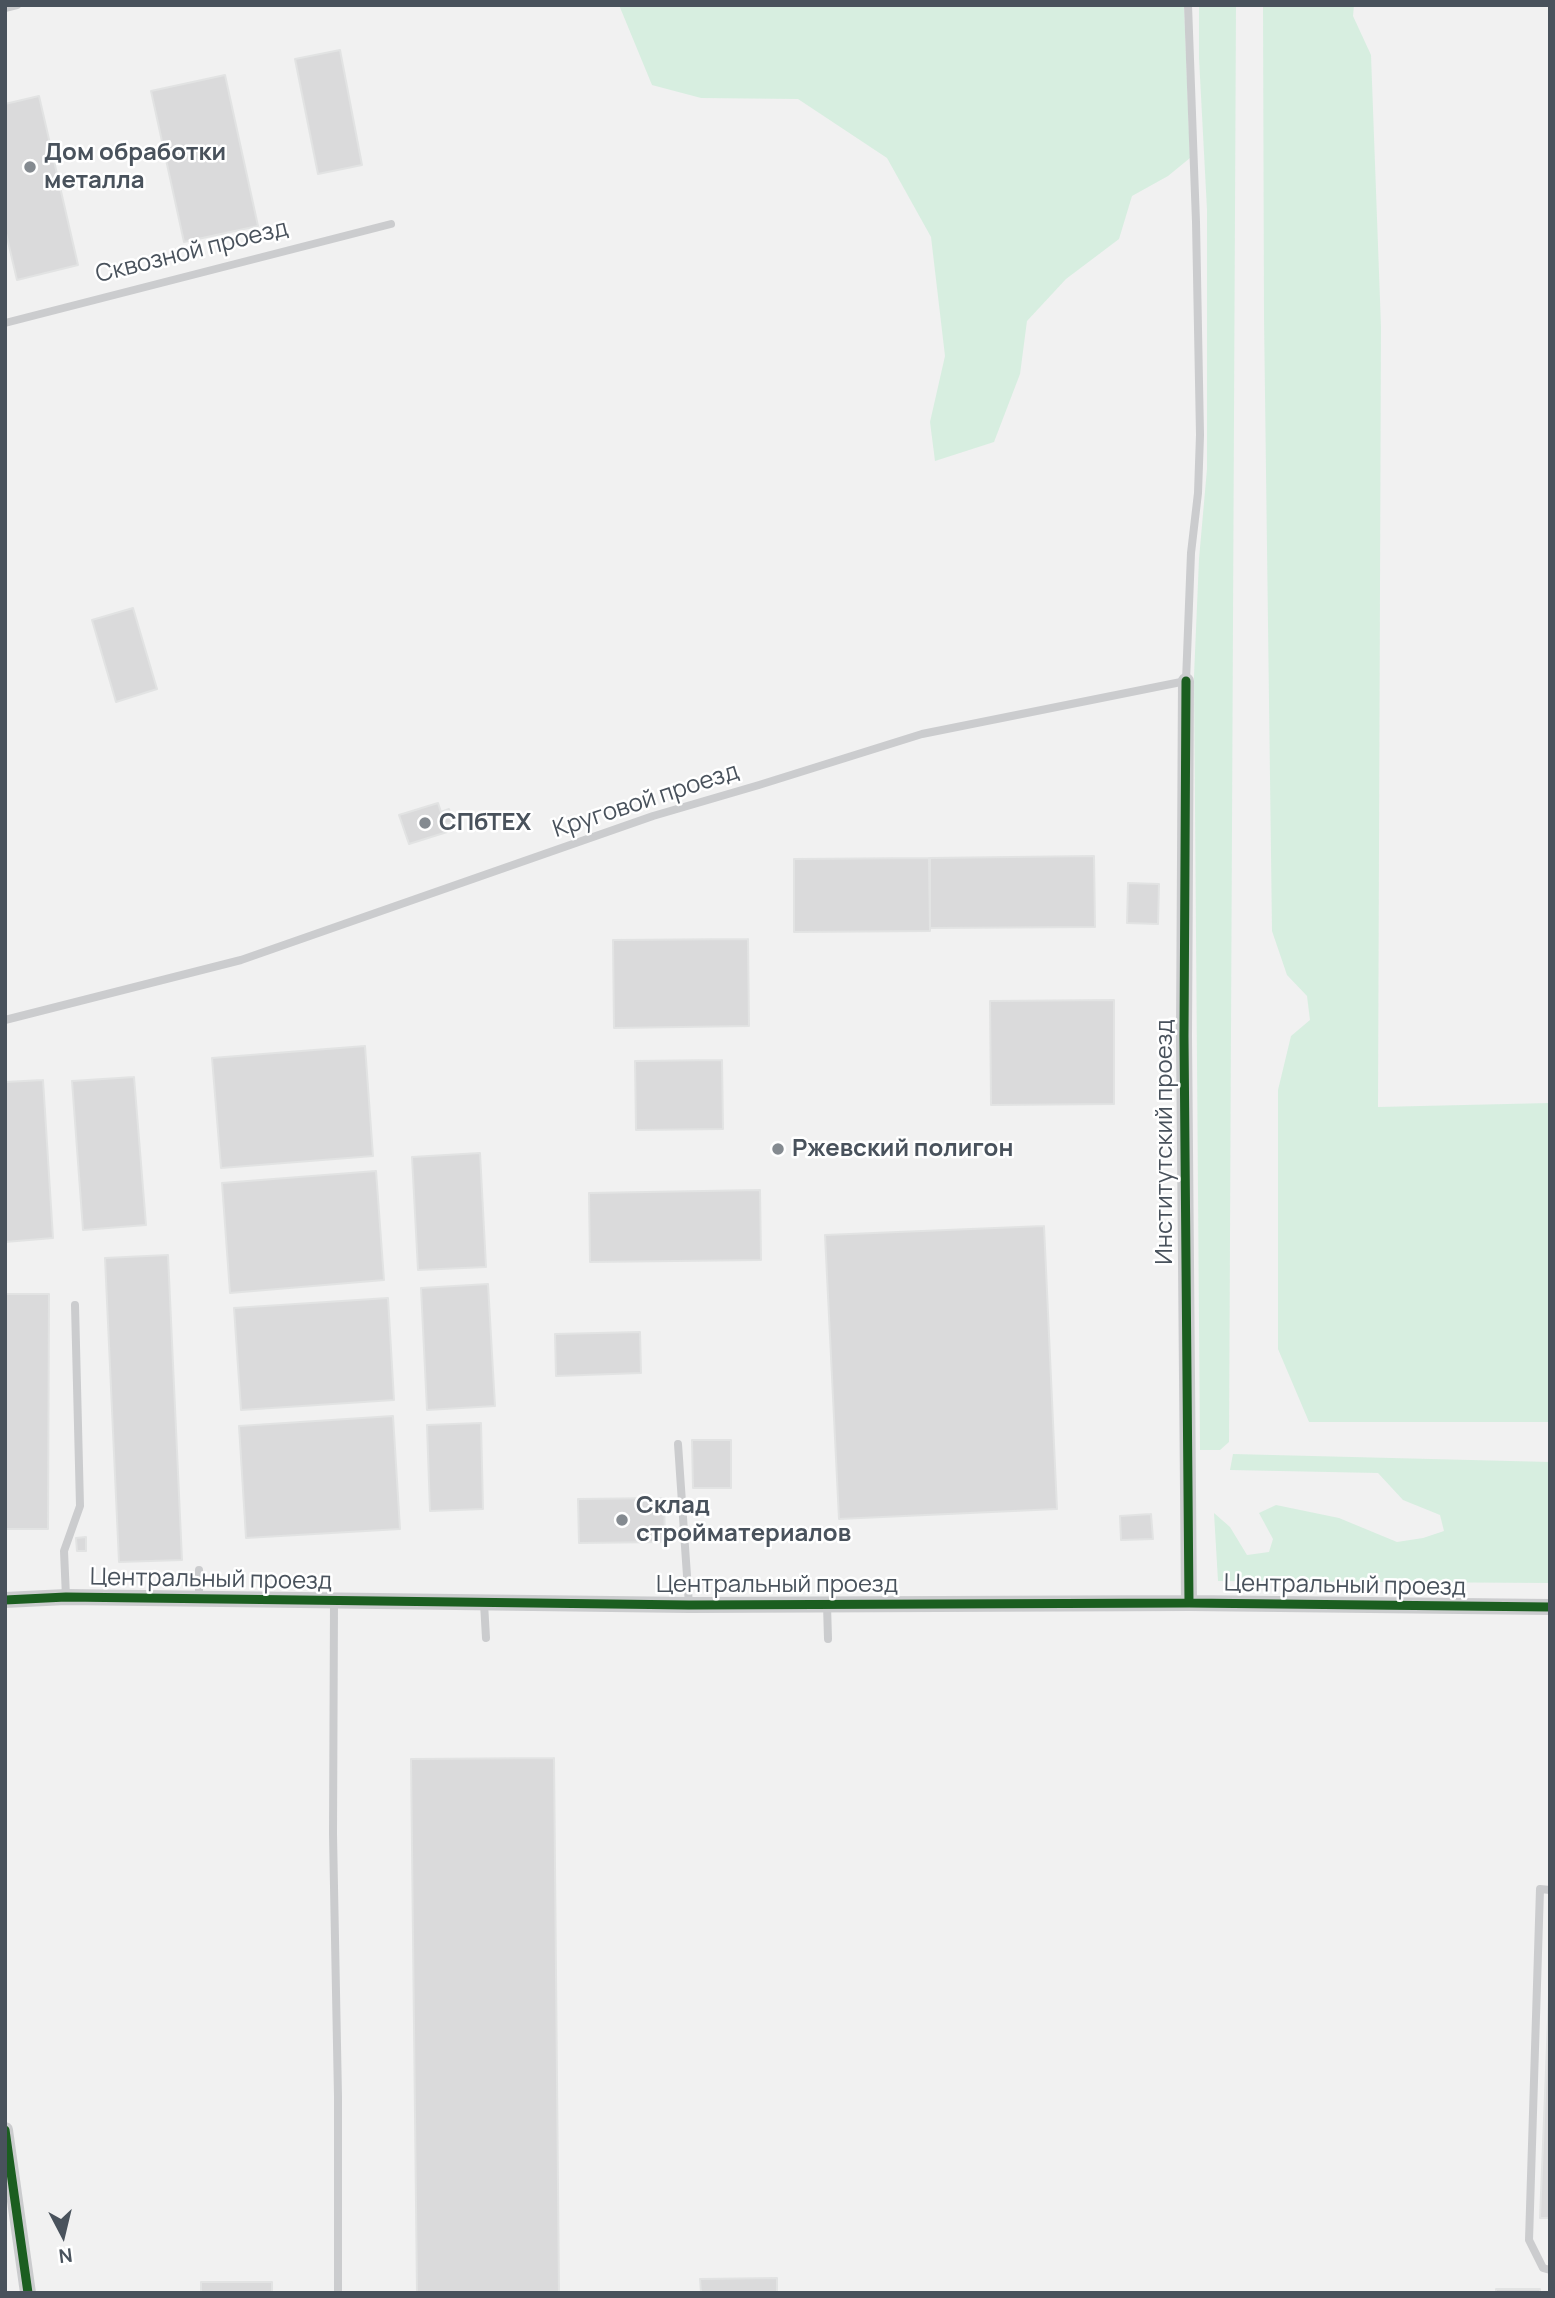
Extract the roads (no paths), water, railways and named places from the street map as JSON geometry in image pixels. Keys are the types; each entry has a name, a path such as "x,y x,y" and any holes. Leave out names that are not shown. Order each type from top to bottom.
{"street":[{"name":"Институтский проезд","path":"1186,681 1179,928 1179,1036 1189,1603"},
{"name":"Центральный проезд","path":"5,1600 66,1597 689,1605 1189,1603 1550,1607"},
{"path":"5,2130 28,2293"}],"lane":[{"path":"5,8 17,5"},
{"path":"1186,681 1191,553 1198,493 1200,435 1188,5"},
{"name":"Сквозной проезд","path":"5,323 391,224"},
{"name":"Круговой проезд","path":"5,1020 241,960 653,816 922,734 1186,681"},
{"path":"66,1597 64,1551 80,1506 75,1305"},
{"path":"678,1444 689,1605"},
{"path":"199,1570 199,1599"},
{"path":"334,1602 333,1834 338,2293"},
{"path":"484,1603 486,1638"},
{"path":"827,1605 828,1639"},
{"path":"1550,1889 1539,1889 1529,2241 1543,2268 1550,2270"}],"place":[{"name":"Дом обработки металла","path":"30,167"},
{"name":"СПбТЕХ","path":"425,823"},
{"name":"Ржевский полигон","path":"778,1149"},
{"name":"Склад стройматериалов","path":"622,1520"}]}
